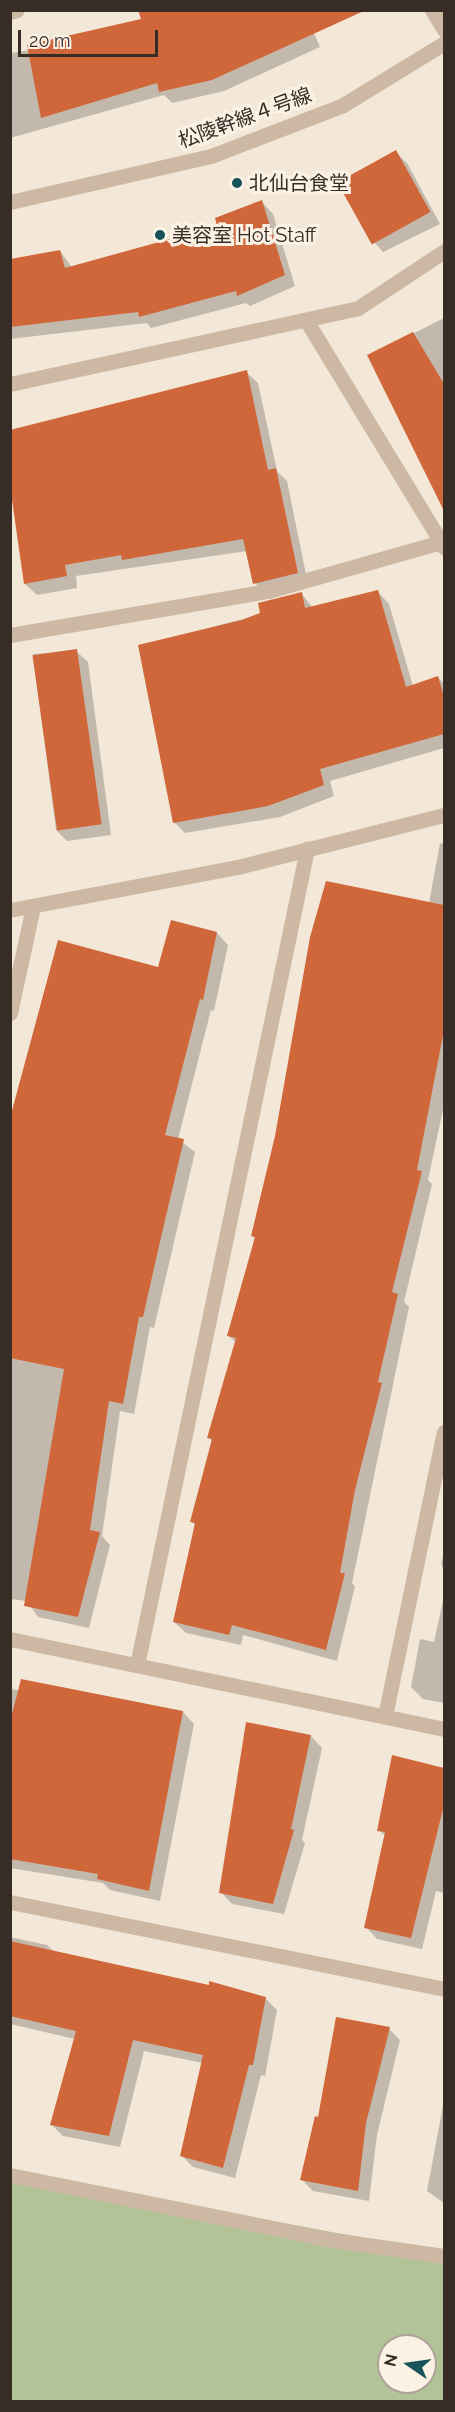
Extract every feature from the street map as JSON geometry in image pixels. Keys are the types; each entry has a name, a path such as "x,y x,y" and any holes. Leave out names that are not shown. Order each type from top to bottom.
{"street":[{"path":"10,12 17,10"},
{"path":"432,10 444,30"},
{"name":"松陵幹線４号線","path":"10,202 211,156 343,105 444,43"},
{"path":"10,384 358,308 444,251"},
{"path":"10,635 268,591 443,544 306,320"},
{"path":"10,910 307,849 444,815"},
{"path":"137,1665 307,849"},
{"path":"10,1013 33,907"},
{"path":"385,1716 444,1432"},
{"path":"10,1639 444,1729"},
{"path":"10,1902 444,1989"},
{"path":"10,2175 333,2240 444,2256"}],"green space":[{"path":"10,2172 444,2253 444,2401 11,2401"}],"building":[{"path":"138,10 366,10 212,80 159,92 157,83 41,118 27,45 141,19"},
{"path":"396,150 430,212 372,245 337,182"},
{"path":"262,200 285,275 237,296 236,291 139,317 138,312 10,327 10,259 60,250 65,268 217,226 215,218"},
{"path":"413,332 444,384 444,511 367,355"},
{"path":"247,370 268,470 276,468 298,573 253,584 243,539 122,560 121,555 65,565 67,576 24,584 10,486 10,430"},
{"path":"378,590 406,687 438,676 444,697 444,734 320,769 324,785 268,806 173,823 138,645 242,620 260,613 258,603 302,592 305,608"},
{"path":"77,649 102,824 57,831 32,655"},
{"path":"326,881 444,905 444,1030 417,1170 422,1171 392,1292 398,1294 378,1382 382,1383 355,1490 340,1573 345,1573 326,1650 232,1625 229,1635 173,1622 195,1523 190,1522 212,1439 207,1438 236,1338 227,1336 255,1237 251,1236 275,1136 310,937"},
{"path":"171,920 217,932 203,1000 200,999 165,1135 184,1139 143,1317 139,1317 123,1404 109,1401 90,1530 100,1532 78,1617 24,1606 64,1369 10,1358 10,1118 58,940 158,967"},
{"path":"21,1679 183,1711 149,1891 97,1879 98,1874 10,1859 10,1722"},
{"path":"246,1722 311,1735 291,1829 294,1830 273,1904 219,1893"},
{"path":"392,1755 444,1768 444,1805 411,1938 364,1928 385,1832 377,1831"},
{"path":"10,1941 209,1985 209,1981 266,1997 253,2065 249,2065 223,2168 180,2156 203,2055 133,2040 109,2136 50,2125 76,2031 10,2016"},
{"path":"336,2017 390,2027 366,2123 358,2191 300,2180 315,2116 318,2117"}],"place":[{"name":"北仙台食堂","path":"237,183"},
{"name":"美容室 Hot Staff","path":"160,235"}]}
